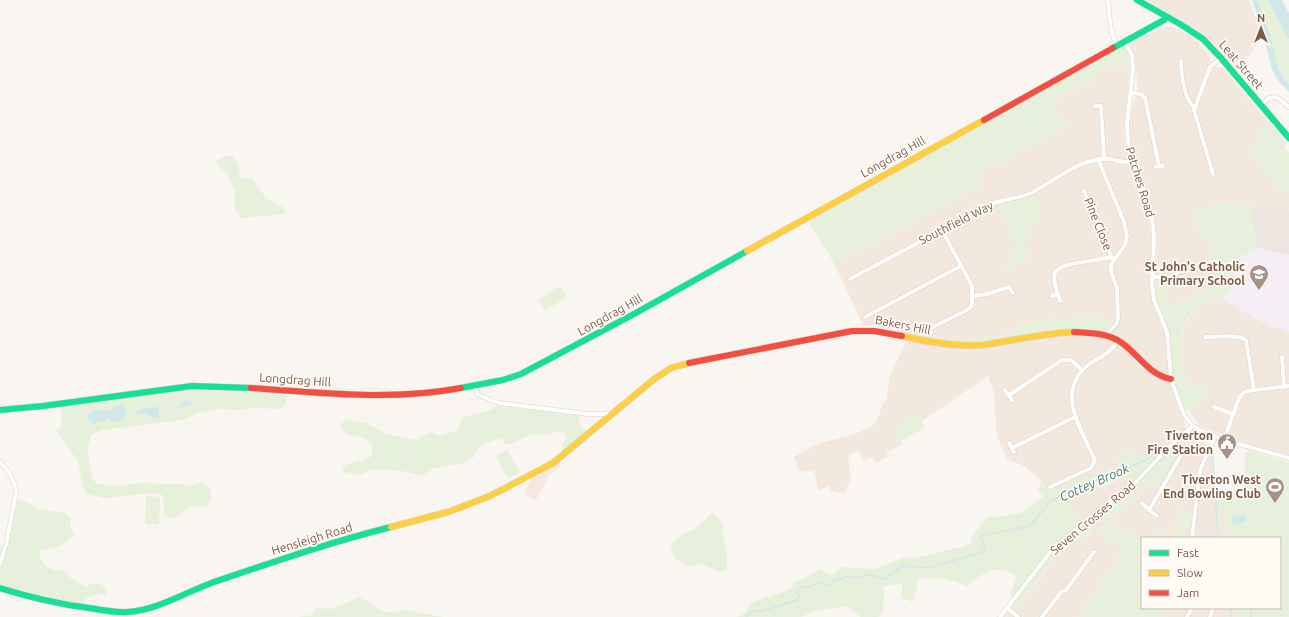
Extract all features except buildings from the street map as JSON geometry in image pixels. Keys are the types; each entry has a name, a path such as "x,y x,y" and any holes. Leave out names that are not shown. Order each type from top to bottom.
{"main road":[{"name":"Leat Street","path":"1137,0 1203,39 1289,138"},
{"name":"Longdrag Hill","path":"0,410 43,406 192,386 376,396 414,395 474,386 512,378 548,361 1164,20 1166,17"},
{"name":"Bakers Hill","path":"610,416 653,380 671,368 679,365 866,329 932,342 976,346 1051,334 1088,332 1107,336 1118,341 1146,366 1162,376 1171,379"},
{"name":"Hensleigh Road","path":"0,588 33,598 80,608 112,612 129,612 144,609 212,583 302,553 379,530 448,512 483,499 553,463 610,416"}],"street":[{"path":"1108,0 1110,28 1117,45"},
{"name":"Patches Road","path":"1124,41 1132,56 1133,70 1127,124 1129,151 1150,208 1154,226 1152,276 1154,300 1167,332 1171,379 1182,410 1193,426"},
{"path":"1213,174 1195,115 1195,108 1210,67 1221,58"},
{"path":"1181,61 1182,77 1191,105 1195,108"},
{"path":"1131,93 1141,94 1145,98 1159,166"},
{"path":"1261,105 1269,98 1276,97 1289,108"},
{"path":"1095,106 1101,106 1101,159 1127,232 1126,241 1112,258 1111,268 1117,288 1118,317 1115,325 1107,336"},
{"name":"Southfield Way","path":"850,279 990,205 1029,194 1071,169 1101,159 1133,162"},
{"name":"Pine Close","path":"1060,301 1054,278 1058,268 1067,265 1112,258 1084,191"},
{"path":"929,329 970,309 972,304 972,286 942,230"},
{"path":"865,318 961,266"},
{"path":"1174,267 1178,273"},
{"path":"1152,276 1163,279 1168,278 1184,269"},
{"path":"973,296 1009,288 1013,293"},
{"path":"1052,296 1058,294"},
{"path":"870,314 873,319"},
{"path":"1205,337 1236,337 1244,338 1246,340 1254,390"},
{"path":"1050,487 1057,486 1091,468 1094,463 1095,460 1075,417 1071,395 1075,382 1082,370 1113,348 1118,341"},
{"path":"1224,440 1241,395 1247,391 1287,386 1282,357"},
{"path":"1009,395 1062,360 1071,360 1082,370"},
{"path":"474,386 478,395 499,402 587,414 609,414 610,416"},
{"path":"1005,390 1012,400"},
{"path":"1214,406 1233,414"},
{"path":"1012,448 1075,417"},
{"path":"1193,426 1224,440 1289,458"},
{"name":"Seven Crosses Road","path":"1000,617 1052,550 1088,519 1136,482 1171,445 1193,426"},
{"path":"1192,537 1200,470 1215,436"},
{"path":"1009,443 1014,452"},
{"path":"1150,510 1183,452 1189,450 1208,451"},
{"path":"0,462 8,470 14,480 16,494 6,545 0,564"},
{"path":"1142,503 1157,516"},
{"path":"1042,617 1061,592 1066,590 1094,552"},
{"path":"1007,608 1018,617"}],"shaded area":[{"path":"1146,0 1249,0 1262,36 1241,67 1235,68 1212,42 1202,34"},
{"path":"1165,27 1171,27 1190,35 1210,56 1210,62 1217,67 1222,67 1287,143 1284,148 1289,153 1289,212 1284,205 1251,208 1234,203 1213,204 1202,238 1213,246 1209,253 1210,262 1218,274 1210,280 1203,291 1187,301 1170,306 1164,292 1162,266 1157,257 1156,231 1152,211 1138,173 1130,143 1129,131 1130,115 1137,90 1137,78 1134,55 1129,42"},
{"path":"1130,65 1124,129 1125,141 1127,156 1147,210 1151,238 1151,258 1149,267 1150,285 1153,302 1166,333 1166,346 1181,345 1184,324 1198,307 1217,295 1274,328 1280,328 1289,332 1289,455 1249,445 1199,426 1186,406 1180,386 1182,411 1188,438 1207,444 1212,451 1216,488 1228,531 1223,533 1223,537 1186,537 1191,516 1180,510 1171,537 1167,537 1158,530 1154,537 1140,536 1105,524 1125,507 1147,484 1164,444 1138,458 1121,457 1118,465 1111,470 1099,472 1058,489 1049,490 1041,480 1024,466 1007,459 997,437 994,393 988,376 922,421 925,427 901,441 903,444 886,452 888,457 875,463 872,457 863,461 859,450 848,456 851,480 845,492 839,493 831,491 828,485 819,491 814,470 800,472 794,457 817,444 818,445 820,443 855,434 875,423 883,402 886,402 890,375 910,334 872,325 863,325 834,263 981,185 975,174 993,164 995,166 1067,125 1051,104 1069,94 1069,92 1096,78 1094,73 1107,66"},
{"path":"1284,205 1289,212 1289,255 1257,248 1251,208"},
{"name":"St John's Catholic Primary School","path":"1257,248 1289,255 1289,332 1280,328 1273,328 1222,299 1232,288 1236,258"},
{"path":"559,462 561,466 549,475 536,500 525,495 531,478"},
{"path":"1127,474 1134,485 1094,519 1105,524 1121,549 1117,563 1077,617 1003,617 1013,604 1018,608 1060,552 1079,538 1088,536 1092,528 1088,521 1077,518 1072,510 1071,502 1081,495 1088,485 1103,482 1107,486 1123,475"},
{"path":"1166,609 1236,609 1235,617 1163,617"}],"green space":[{"path":"1257,0 1268,0 1289,40 1289,84 1281,74 1277,64"},
{"path":"1124,45 1128,50 1130,65 1106,66 1094,73 1096,78 1069,92 1069,94 1051,104 1067,126 995,166 993,164 976,174 981,185 834,263 808,221 1033,93"},
{"path":"1269,121 1287,143 1284,147 1289,153 1289,192 1283,194 1251,153 1266,122"},
{"path":"230,155 237,162 241,178 252,179 266,198 283,207 285,214 241,218 235,209 235,193 229,176 218,166 216,161"},
{"path":"1036,194 1041,207 1041,214 1029,227 1028,234 1023,238 1027,250 1028,262 1013,267 1006,273 1005,270 1009,263 1009,255 1017,243 1012,238 1007,221 997,205 1018,201"},
{"path":"1223,203 1234,203 1251,208 1257,248 1237,258 1232,288 1222,299 1217,295 1194,311 1184,323 1181,346 1182,366 1184,372 1191,387 1197,388 1205,385 1209,389 1210,395 1208,402 1202,399 1197,400 1194,408 1187,411 1175,386 1170,340 1167,327 1155,295 1154,280 1157,257 1162,266 1164,292 1170,306 1187,301 1203,291 1210,280 1218,274 1210,260 1210,254 1213,246 1202,238 1189,214 1204,207"},
{"path":"560,286 567,297 545,311 538,300"},
{"path":"1090,315 1112,322 1110,327 1104,330 1049,330 976,343 977,337 981,335 998,335 1009,333 1024,324 1043,319 1053,318 1063,320"},
{"path":"191,390 267,393 287,396 286,405 280,409 219,409 200,412 183,420 103,430 91,435 88,448 90,469 93,480 98,484 118,486 142,483 190,486 201,483 210,488 212,497 208,505 186,509 179,516 172,518 164,514 163,495 152,493 104,498 87,494 83,487 78,461 55,430 61,428 61,406"},
{"path":"496,406 578,414 581,426 587,431 563,450 562,445 566,438 565,433 556,432 543,435 530,435 513,443 506,444 500,438 484,444 477,450 473,458 463,463 434,468 422,476 403,471 373,469 359,475 344,472 342,468 372,456 373,447 369,441 363,438 348,435 342,429 340,424 348,420 367,423 386,434 417,440 431,432 439,436 456,431 463,417 491,410"},
{"path":"917,414 925,427 901,441 893,428"},
{"path":"1164,444 1178,452 1158,488 1147,484 1125,507 1105,524 1094,519 1134,485 1127,474 1123,475 1107,486 1103,482 1088,485 1081,495 1071,502 1072,510 1077,518 1088,521 1092,528 1087,536 1077,540 1057,556 1048,566 1018,608 1013,604 1010,595 1017,576 1009,572 996,569 990,570 979,576 967,586 946,579 919,578 913,602 902,598 902,584 884,586 883,612 879,617 861,617 847,606 812,612 801,617 738,617 745,613 752,602 792,589 794,582 820,569 831,576 842,567 875,569 903,558 920,557 962,547 972,543 971,537 987,518 1021,513 1044,496 1038,491 1041,480 1049,490 1058,489 1064,483 1099,472 1111,470 1118,465 1121,457 1128,450 1138,458"},
{"path":"507,450 520,472 508,479 496,456"},
{"path":"1249,451 1289,462 1289,617 1235,617 1236,609 1281,609 1281,537 1223,537 1223,533 1228,531 1217,492 1244,489 1245,452"},
{"path":"146,496 160,497 159,524 145,524"},
{"path":"19,499 40,509 64,513 71,518 70,526 74,535 62,545 40,550 40,557 46,566 51,569 65,572 69,577 86,587 91,584 100,584 106,590 106,595 95,595 89,597 82,605 44,597 0,584 0,547 8,548 16,501"},
{"path":"1180,510 1191,516 1186,537 1171,537"},
{"path":"712,513 724,527 722,533 727,553 727,569 721,572 700,564 689,566 676,559 672,552 671,544 677,538 699,526"},
{"path":"1105,524 1140,536 1154,537 1141,537 1141,609 1166,609 1163,617 1077,617 1117,563 1121,549 1097,532"},
{"path":"1158,530 1167,537 1154,537"},
{"path":"360,597 386,613 405,610 443,617 299,617 311,615 316,608 331,609"}],"water":[{"path":"1252,0 1258,1 1271,39 1278,68 1284,79 1289,84 1289,92 1277,79 1271,67 1264,35"},
{"path":"1268,0 1282,0 1289,13 1289,40"},
{"path":"189,400 192,404 179,408 183,402"},
{"path":"122,405 125,408 125,418 118,421 111,421 107,417 106,421 98,421 94,424 86,416 87,414 96,410 111,411 114,407"},
{"path":"143,408 159,408 159,418 154,418 146,414 135,414 135,412"},
{"path":"1245,514 1247,521 1233,525 1231,518"}],"waterway":[{"name":"Cottey Brook","path":"747,617 748,614 753,611 759,612 797,600 800,596 797,592 803,586 807,588 818,582 828,586 836,580 849,576 856,578 869,575 885,579 902,566 928,568 986,551 980,536 1030,526 1050,502 1066,492 1074,491 1085,484 1110,476 1117,470 1125,469 1148,459 1162,446"},
{"name":"Cottey Brook","path":"1213,456 1218,537"},
{"path":"1226,534 1230,537"},
{"name":"Cottey Brook","path":"1231,609 1231,617"},
{"path":"1251,609 1251,617"}],"traffic: fast":[{"path":"1137,0 1180,24 1203,39 1289,138"},
{"path":"1113,48 1164,20 1166,17"},
{"path":"461,388 503,380 521,374 634,314 747,251"},
{"path":"0,410 43,406 192,386 251,388"},
{"path":"0,588 44,600 77,606 118,612 139,611 172,600 214,582 346,539 391,527"}],"traffic: slow":[{"path":"747,251 984,120"},
{"path":"902,336 942,344 982,345 1051,334 1074,332"},
{"path":"391,527 448,512 490,496 553,463 653,380 671,368 689,363"}],"traffic: jam":[{"path":"984,120 1113,48"},
{"path":"689,363 852,331 874,331 902,336"},
{"path":"1074,332 1099,334 1111,337 1122,343 1150,369 1163,377 1171,379"},
{"path":"251,388 356,395 409,394 461,388"}],"place":[{"name":"St John's Catholic Primary School","path":"1259,291"},
{"name":"Tiverton Fire Station","path":"1227,460"},
{"name":"Tiverton West End Bowling Club","path":"1275,504"}]}
